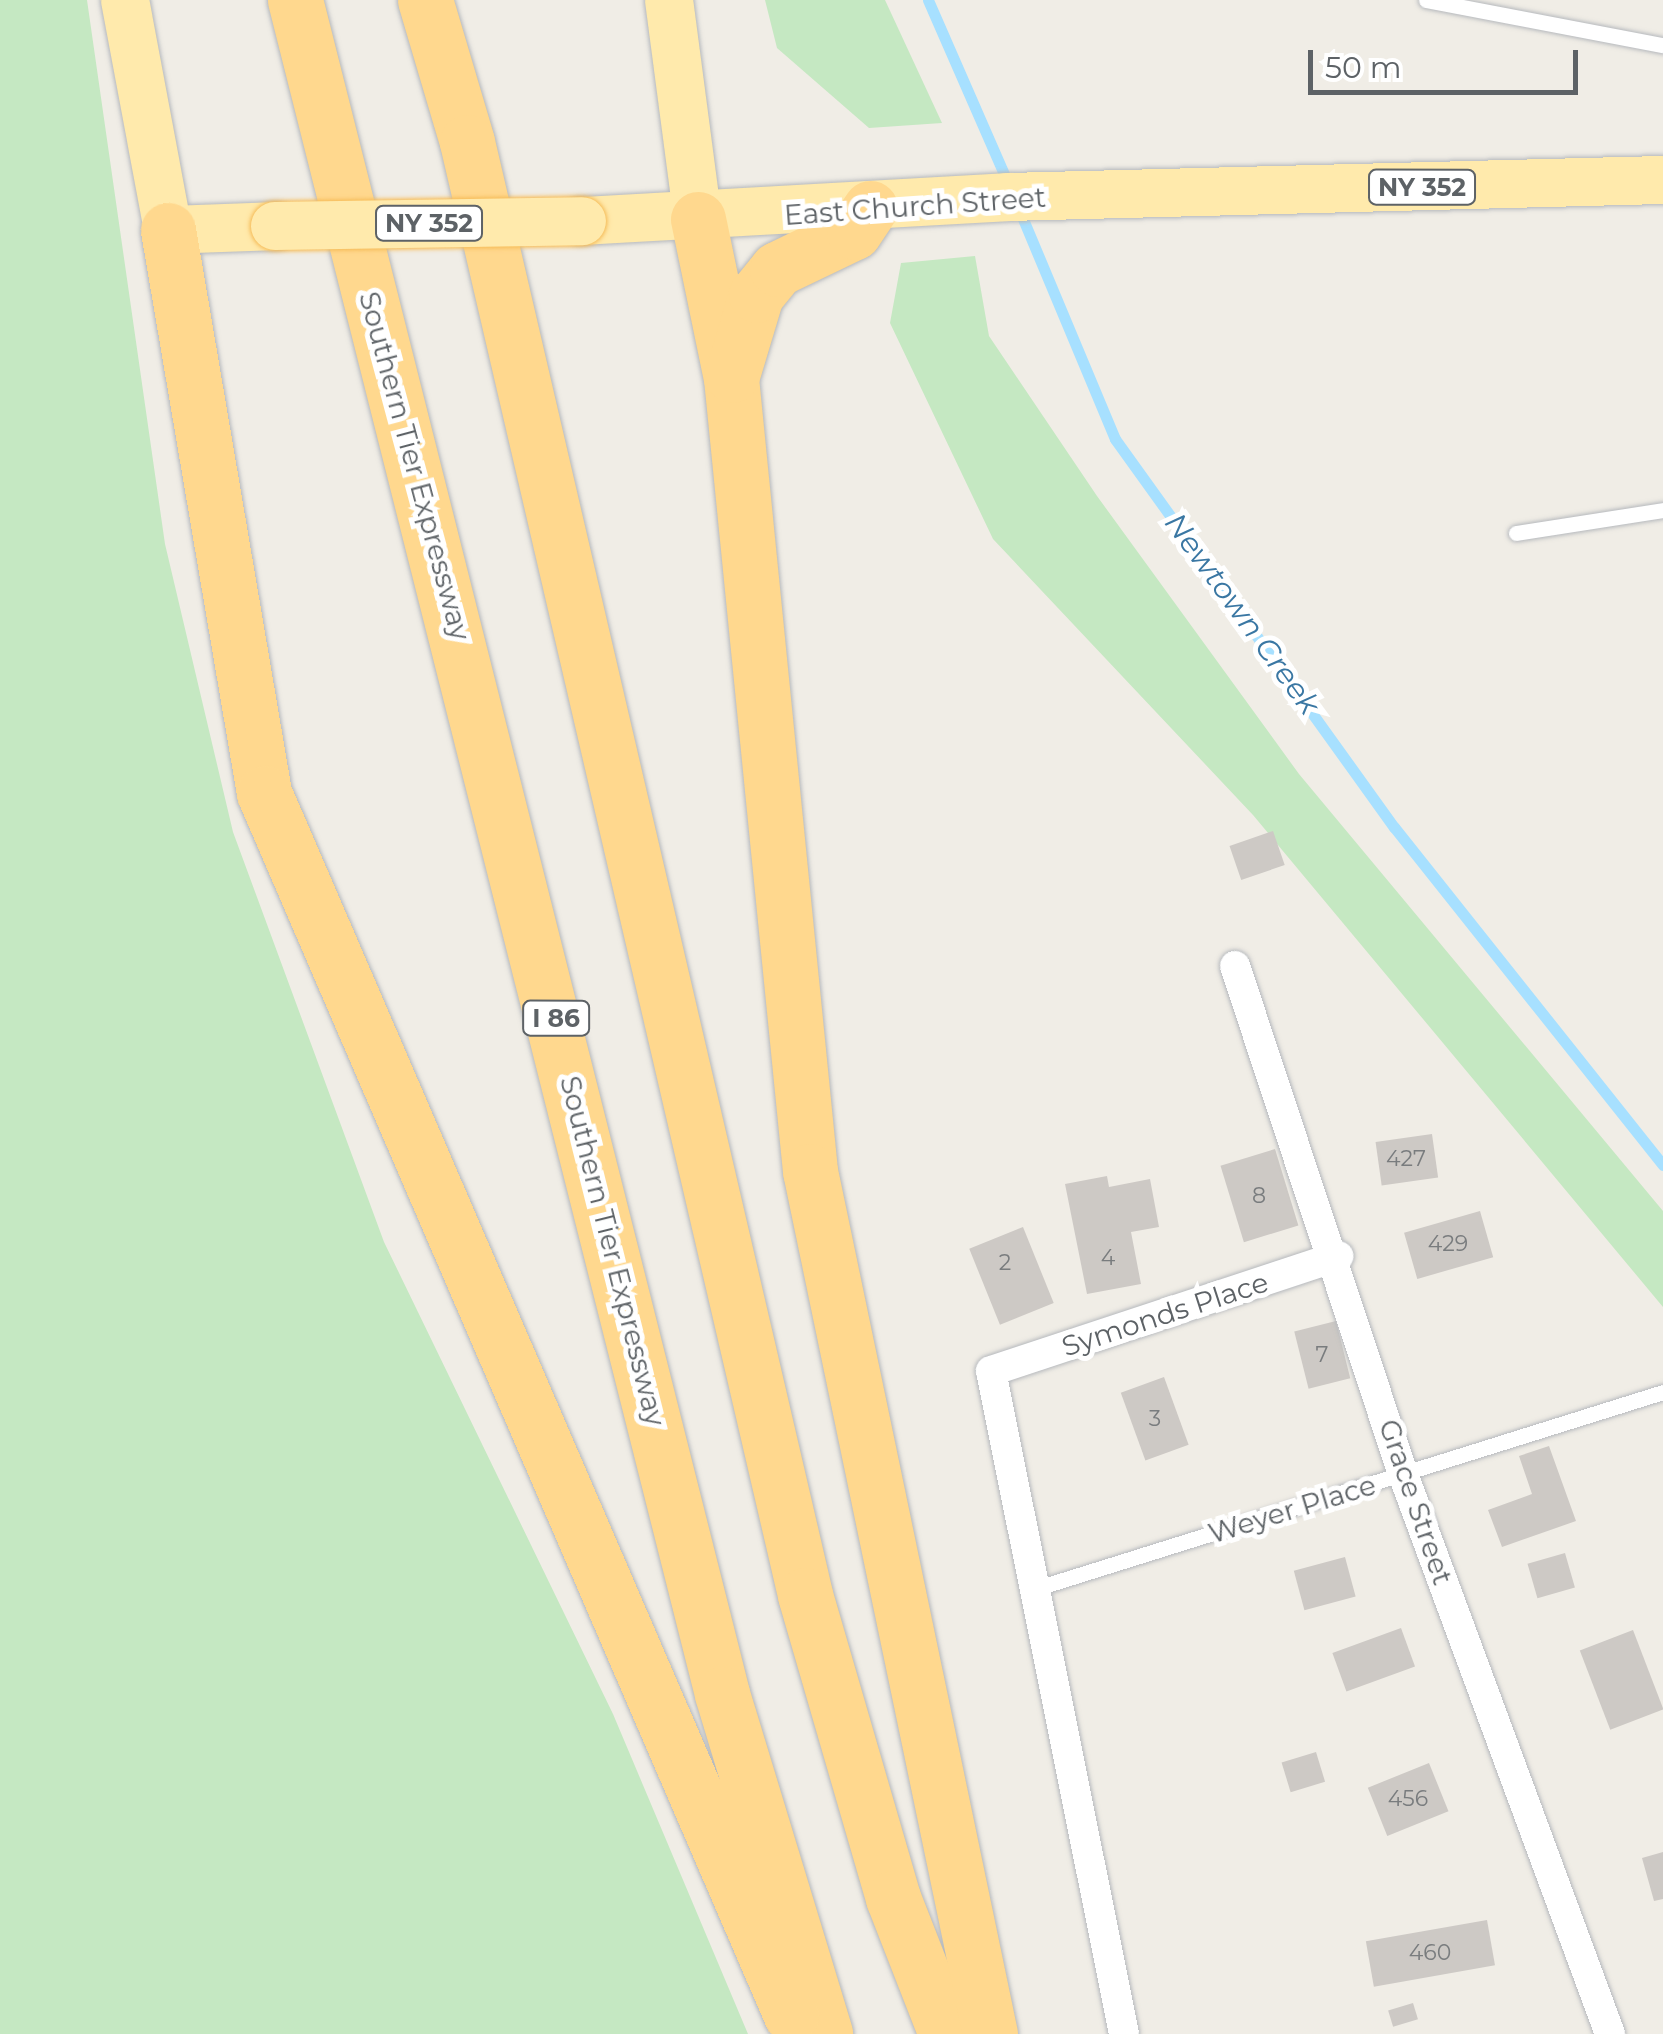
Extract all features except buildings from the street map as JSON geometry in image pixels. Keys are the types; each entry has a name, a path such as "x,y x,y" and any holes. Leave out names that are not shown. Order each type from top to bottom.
{"highway":[{"name":"Southern Tier Expressway","path":"294,0 722,1694 825,2034"},
{"path":"425,0 467,142 805,1595 893,1898 946,2034"},
{"path":"732,378 756,296 776,268 854,232 870,208"},
{"path":"698,219 732,378 810,1171 990,2034"},
{"path":"168,230 264,792 800,2034"}],"main road":[{"path":"125,0 168,230"},
{"path":"669,0 698,219"},
{"name":"East Church Street","path":"168,230 698,219 1181,193 1663,180"}],"street":[{"name":"Grace Street","path":"1235,966 1338,1256 1403,1474 1610,2034"},
{"name":"Symonds Place","path":"1034,1589 991,1371 1338,1256"},
{"path":"1034,1589 1124,2034"}],"lane":[{"path":"1426,0 1663,46"},
{"path":"1516,533 1663,510"},
{"name":"Weyer Place","path":"1034,1589 1663,1392"}],"green space":[{"path":"0,0 87,0 165,544 233,832 384,1242 613,1714 748,2034 0,2034"},
{"path":"765,0 885,0 942,123 869,128 777,48"},
{"path":"975,256 989,336 1097,496 1299,774 1663,1211 1663,1307 1253,815 993,539 890,323 901,263"}],"waterway":[{"name":"Newtown Creek","path":"928,0 1009,185"},
{"name":"Newtown Creek","path":"1018,207 1115,439 1394,827 1663,1165"}]}
